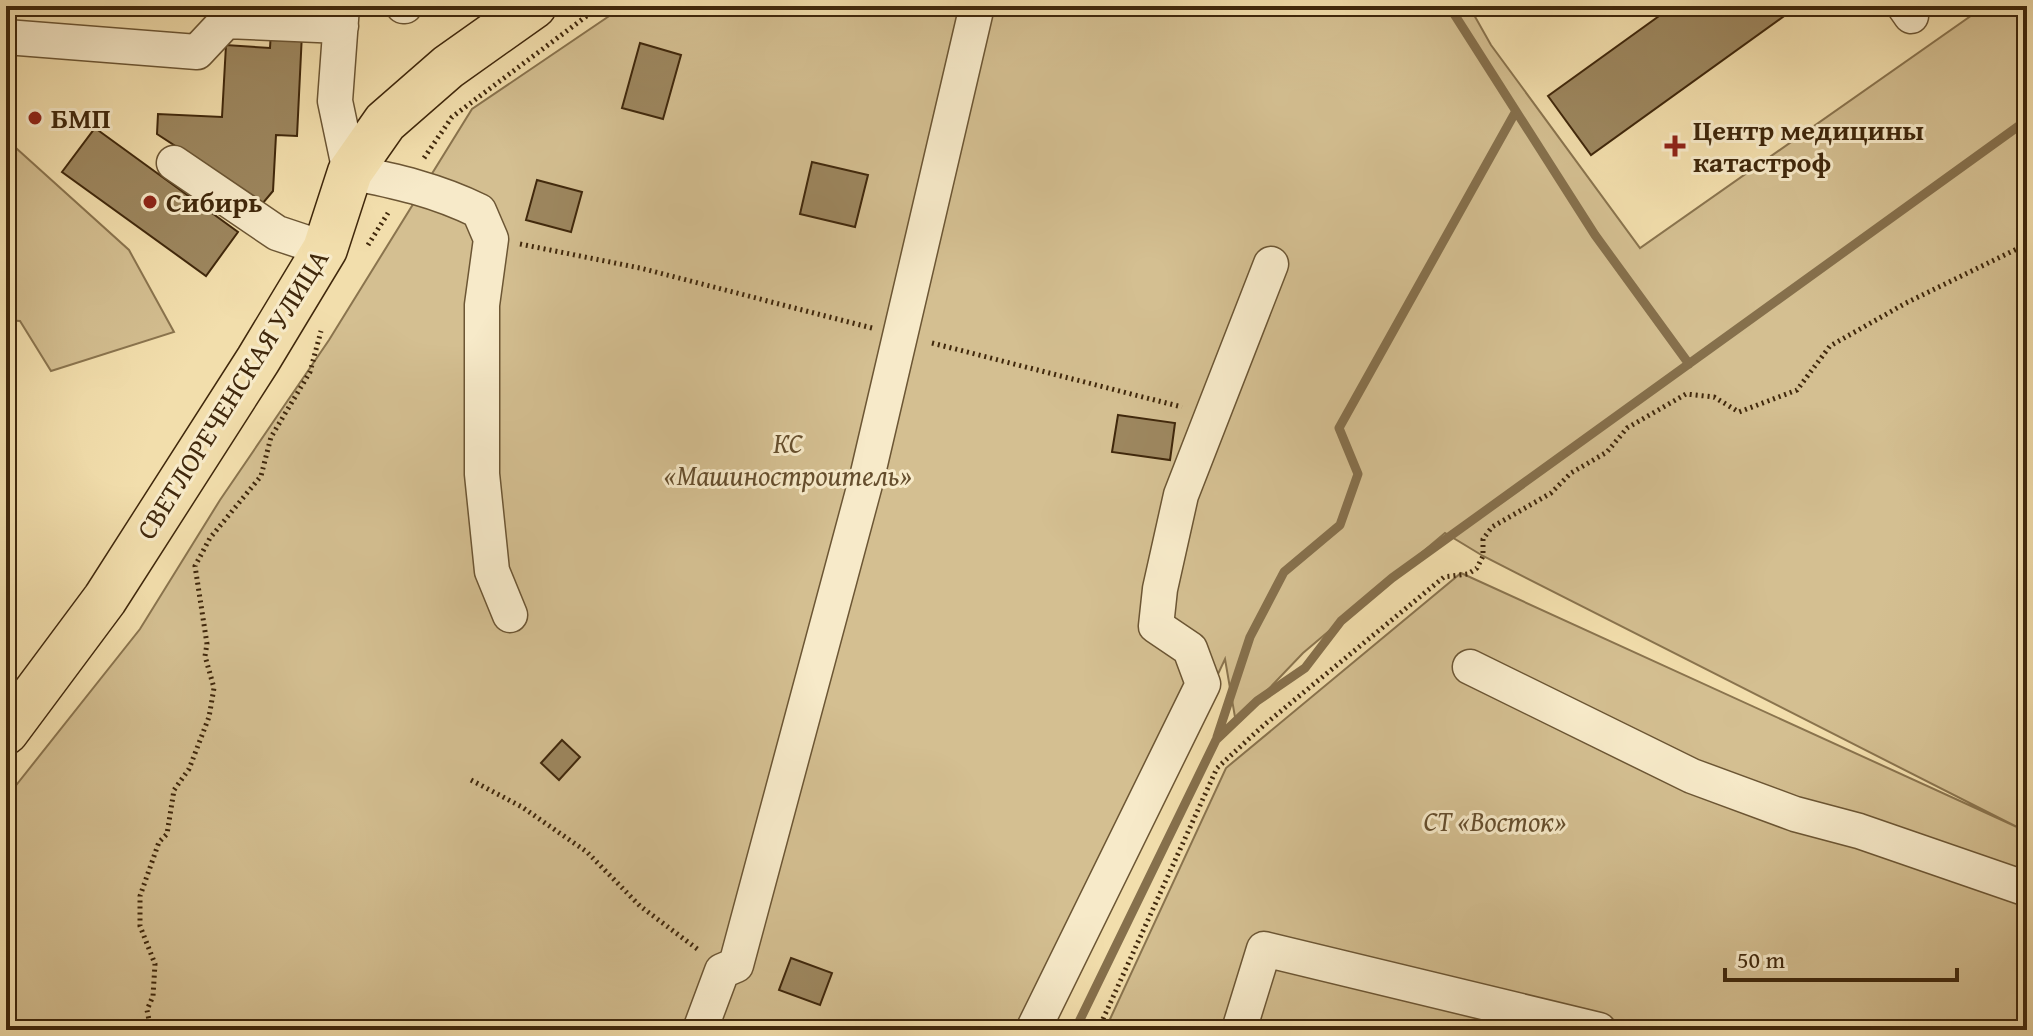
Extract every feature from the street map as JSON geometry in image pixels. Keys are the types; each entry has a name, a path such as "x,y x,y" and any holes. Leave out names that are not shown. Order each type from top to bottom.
{"main road":[{"name":"СВЕТЛОРЕЧЕНСКАЯ УЛИЦА","path":"6,732 105,599 258,360 343,252 350,172 385,122 448,67 534,6"}],"street":[{"path":"197,52 202,6"},
{"path":"700,1030 722,971 736,965 868,473 977,6"},
{"path":"197,52 226,21 341,16 335,101 350,172 412,184 479,211 491,239 482,305 482,474 492,571 510,615"},
{"path":"6,37 197,52"},
{"path":"174,163 277,233 343,252"},
{"path":"1033,1030 1203,684 1190,649 1156,626 1160,589 1181,495 1271,264"},
{"path":"1470,667 1692,776 1795,814 1859,831 2027,889"},
{"path":"1239,1030 1264,949 1599,1030"}],"path":[{"path":"343,252 381,222 412,184 428,148 452,117 600,6"},
{"path":"491,239 640,268 1213,415"},
{"path":"1098,1030 1217,768 1264,725 1444,577 1468,574 1477,568 1483,556 1483,539 1492,527 1551,493 1571,473 1607,452 1627,428 1686,394 1714,397 1739,412 1797,390 1830,346 1906,303 2027,244"},
{"path":"151,1030 147,1010 153,996 155,964 140,926 140,896 159,842 167,834 174,790 189,769 201,741 214,688 205,656 207,644 195,566 210,538 261,476 271,437 310,372 323,327"},
{"path":"471,780 522,807 587,852 640,906 722,971"}],"green space":[{"path":"624,6 1469,6 1491,45 1640,248 1985,6 2027,6 2027,1030 1105,1030 1226,768 1461,573 2017,827 1483,556 1445,533 1303,653 1236,723 1225,659 1051,1030 6,1030 6,798 140,629 220,500 329,340 472,109"},
{"path":"6,139 129,250 174,332 51,371 20,321 6,320"}],"building":[{"path":"1673,6 1798,6 1591,155 1548,96"},
{"path":"271,31 302,33 297,136 276,135 273,191 263,203 157,134 158,114 222,117 226,45 270,48"},
{"path":"640,43 681,55 663,119 622,108"},
{"name":"Сибирь","path":"95,128 238,232 206,276 62,172"},
{"path":"812,162 868,175 855,227 800,214"},
{"path":"537,180 582,192 571,232 526,220"},
{"path":"1118,415 1175,423 1170,460 1112,452"},
{"path":"562,740 580,757 559,780 541,763"},
{"path":"791,958 832,973 820,1005 779,990"}],"waterway":[{"path":"1449,6 1595,235 1689,364"},
{"path":"1217,737 1250,637 1284,572 1340,525 1358,474 1339,428 1516,111"},
{"path":"1075,1030 1216,740 1257,701 1305,668 1341,621 1392,578 2027,120"}],"place":[{"name":"БМП","path":"35,118"},
{"name":"Центр медицины катастроф","path":"1675,146"},
{"name":"Сибирь","path":"150,202"}],"park label":[{"name":"КС «Машиностроитель»","path":"788,459"},
{"name":"СТ «Восток»","path":"1495,821"}]}
